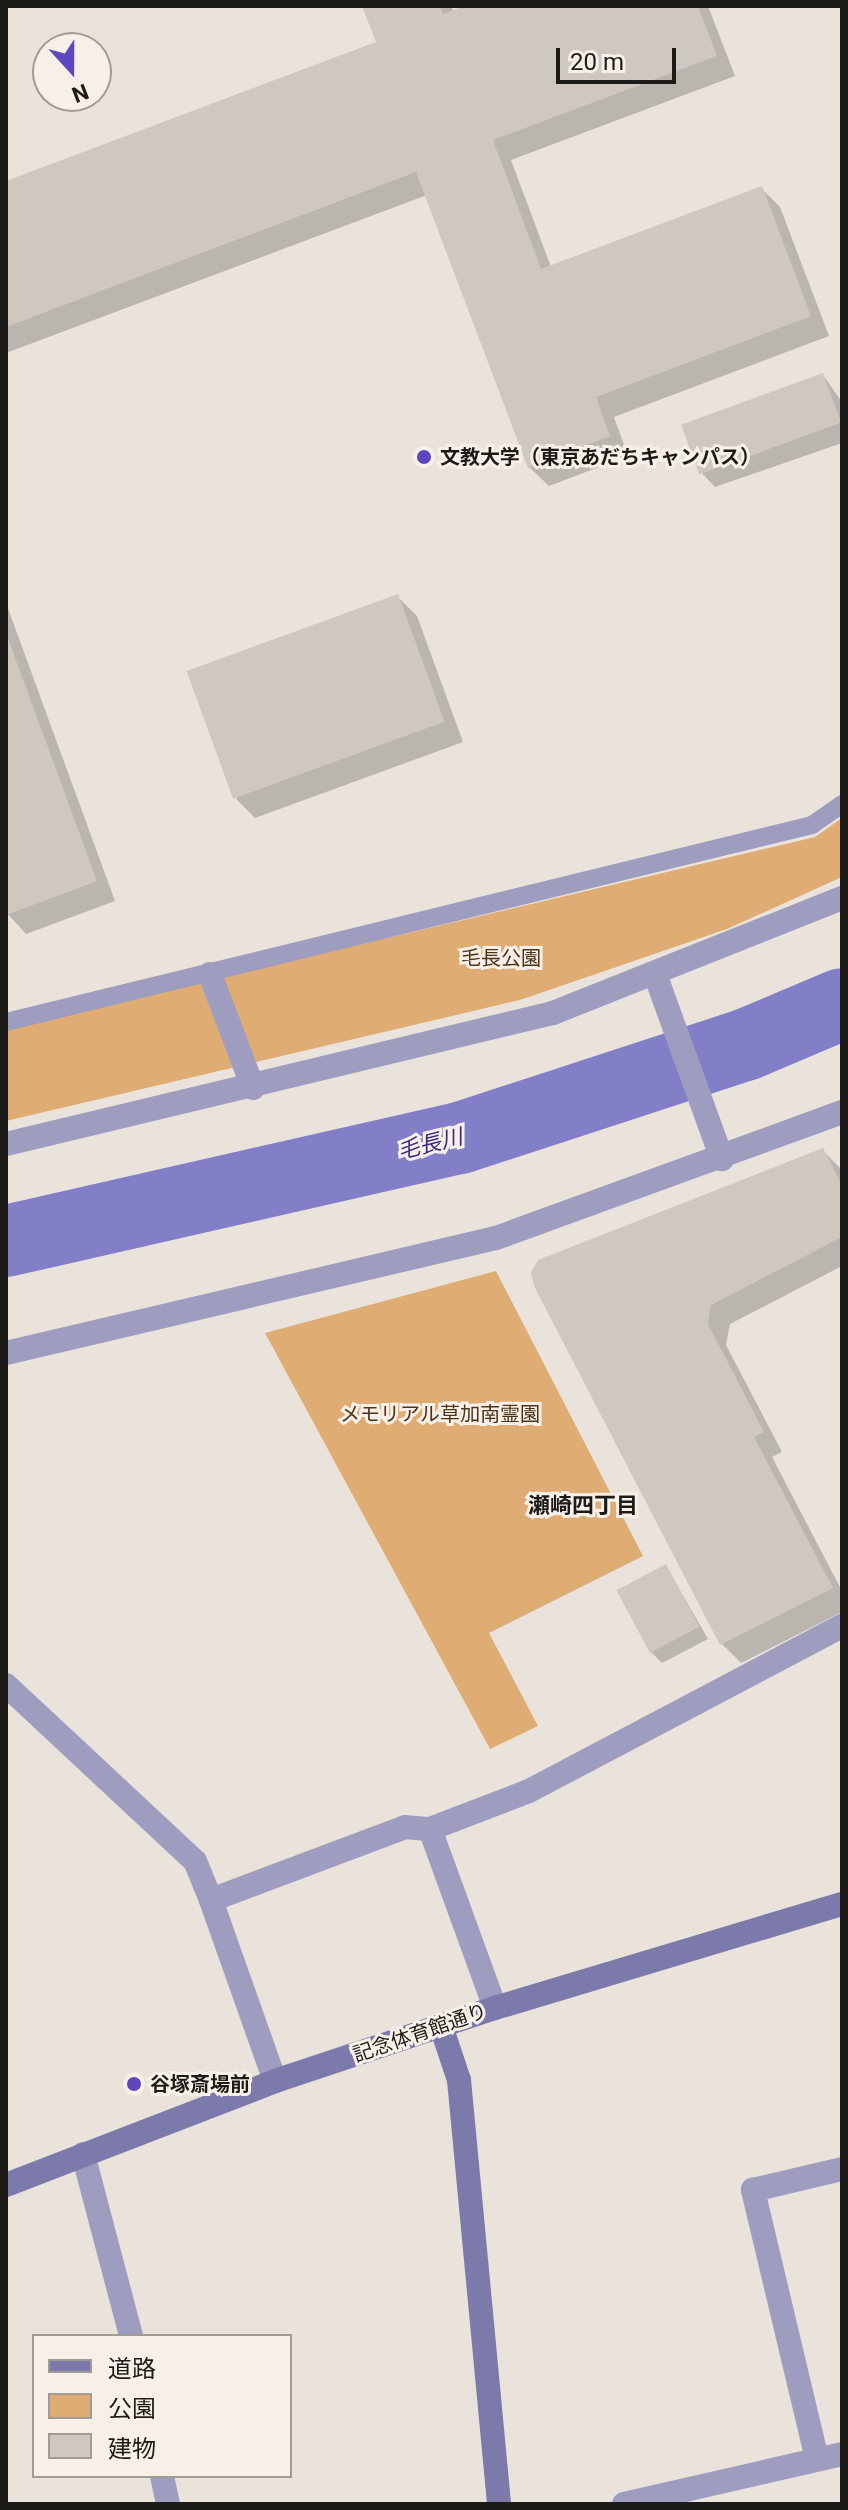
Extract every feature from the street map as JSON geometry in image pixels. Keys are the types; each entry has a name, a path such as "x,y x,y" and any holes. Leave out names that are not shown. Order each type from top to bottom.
{"street":[{"path":"6,1144 253,1088 553,1013 842,898"},
{"path":"210,974 253,1088"},
{"path":"655,974 719,1151"},
{"path":"6,1353 496,1238 719,1151 842,1112"},
{"path":"211,1900 405,1827 430,1829 529,1791 842,1626"},
{"path":"6,1685 195,1861 275,2081"},
{"path":"430,1829 495,2008"},
{"name":"記念体育館通り","path":"6,2185 275,2081 495,2008 842,1904"},
{"path":"441,2026 459,2080 499,2504"},
{"path":"83,2154 130,2334"},
{"path":"817,2459 753,2190 842,2169"},
{"path":"624,2504 842,2454"},
{"path":"162,2478 168,2504"}],"lane":[{"path":"6,1022 812,825 842,804"}],"green space":[{"name":"毛長公園","path":"842,818 842,877 727,929 520,1000 6,1121 6,1028 815,837"},
{"name":"メモリアル草加南霊園","path":"496,1271 643,1556 489,1633 538,1726 490,1749 265,1333"}],"building":[{"path":"362,6 440,6 443,14 465,6 698,6 717,56 493,140 541,269 762,186 811,316 596,397 610,436 528,468 416,172 6,327 6,181 376,42"},
{"path":"823,373 841,423 699,474 681,425"},
{"path":"398,594 445,722 233,799 187,671"},
{"path":"6,633 97,881 6,915"},
{"path":"823,1148 842,1185 842,1237 711,1305 708,1324 764,1432 754,1437 833,1588 720,1645 534,1286 531,1272 538,1260"},
{"path":"666,1564 699,1627 650,1653 617,1590"}],"waterway":[{"name":"毛長川","path":"6,1241 460,1138 745,1045 842,1004"}],"place":[{"name":"文教大学（東京あだちキャンパス）","path":"424,457"},
{"name":"谷塚斎場前","path":"134,2084"}],"district":[{"name":"瀬崎四丁目","path":"583,1506"}]}
